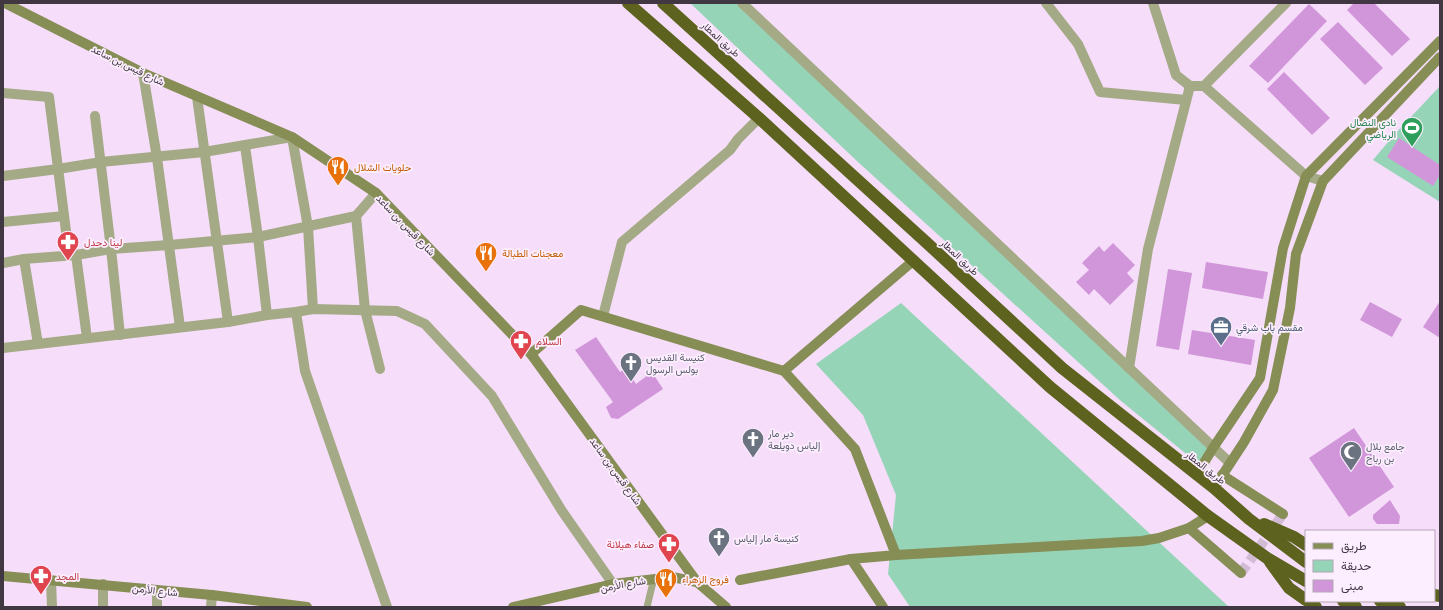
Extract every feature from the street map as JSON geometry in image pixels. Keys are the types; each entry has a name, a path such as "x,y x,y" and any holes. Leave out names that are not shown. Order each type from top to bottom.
{"highway":[{"path":"628,3 759,118 1050,387 1208,516 1267,558 1305,580"},
{"name":"طريق المطار","path":"664,3 927,242 1062,368 1305,561"},
{"path":"1250,519 1294,537 1305,544"},
{"path":"1267,558 1289,588 1305,599"},
{"path":"1345,602 1356,607"},
{"path":"1383,602 1400,607"}],"main road":[{"name":"شارع قيس بن ساعد","path":"8,4 143,74 292,137 376,193 531,354 697,582"},
{"path":"1196,474 1260,378 1283,248 1306,176 1440,41"},
{"path":"1214,488 1244,442 1273,390 1290,308 1296,254 1323,181 1440,57"},
{"path":"784,371 913,261"},
{"path":"531,354 581,310 784,371 855,450 896,555"},
{"path":"1222,475 1283,514"},
{"path":"740,580 851,559 896,555 1128,542 1159,538 1189,528 1208,516"},
{"path":"1189,528 1241,573"},
{"path":"851,559 883,607"},
{"name":"شارع الأرمن","path":"3,576 212,595 307,607"},
{"name":"شارع الأرمن","path":"513,607 613,584 672,577 697,582 726,607"}],"street":[{"path":"742,3 1230,463"},
{"path":"1046,3 1078,44 1100,92 1186,100"},
{"path":"1153,3 1176,75 1190,86 1204,86 1306,176 1323,181"},
{"path":"1204,86 1286,3"},
{"path":"143,74 158,158 180,327"},
{"path":"1129,368 1148,249 1190,86"},
{"path":"3,93 49,97 64,216 73,255 87,338"},
{"path":"197,97 228,322"},
{"path":"95,116 120,335"},
{"path":"603,316 622,242 730,150 738,139 759,118"},
{"path":"3,176 101,162 158,158 204,152 292,137 308,227 313,309"},
{"path":"245,146 267,315"},
{"path":"3,263 24,259 73,255 111,249 258,237 356,216 376,193"},
{"path":"3,222 64,216"},
{"path":"356,216 365,310 380,369"},
{"path":"24,259 38,344"},
{"path":"3,348 228,322 313,309 397,311 425,324 492,396 562,511 613,584"},
{"path":"296,312 305,371 387,607"},
{"path":"52,580 52,607"},
{"path":"103,584 103,607"},
{"path":"157,590 157,607"},
{"path":"211,607 212,595"}],"lane":[{"path":"647,607 654,578"}],"green space":[{"path":"690,3 742,3 1213,448 1201,466 1121,401 858,162"},
{"name":"نادي النضال الرياضي","path":"1440,86 1440,202 1373,160 1394,135"},
{"path":"901,303 1229,607 910,607 888,574 896,495 863,415 816,364"}],"building":[{"path":"1354,3 1374,3 1410,39 1392,56 1347,10"},
{"path":"1309,4 1327,21 1268,83 1249,66"},
{"path":"1338,22 1383,68 1365,85 1320,39"},
{"path":"1284,72 1330,118 1312,135 1267,89"},
{"path":"1399,138 1440,165 1440,175 1433,186 1387,157"},
{"path":"1113,243 1135,265 1127,273 1134,281 1110,305 1094,289 1089,295 1076,282 1089,270 1082,263 1099,246 1104,252"},
{"path":"1206,262 1268,272 1263,299 1202,288"},
{"path":"1168,269 1192,273 1179,350 1156,346"},
{"path":"1440,301 1440,338 1423,327"},
{"path":"1370,302 1402,319 1392,337 1360,320"},
{"name":"مقسم باب شرقي","path":"1192,330 1255,340 1251,365 1188,354"},
{"path":"596,337 620,372 626,368 636,384 652,372 663,389 618,419 611,418 606,407 613,402 575,350"},
{"name":"جامع بلال بن رباح","path":"1354,428 1394,487 1349,517 1309,458"},
{"path":"1390,500 1400,516 1399,524 1377,524 1373,519 1373,515"}],"tunnel":[{"path":"1241,573 1283,514"}],"place":[{"name":"نادي النضال الرياضي","path":"1412,148"},
{"name":"حلويات الشلال","path":"338,186"},
{"name":"لينا دحدل","path":"68,262"},
{"name":"معجنات الطبالة","path":"486,272"},
{"name":"مقسم باب شرقي","path":"1221,346"},
{"name":"السلام","path":"521,360"},
{"name":"كنيسة القديس بولس الرسول","path":"631,382"},
{"name":"دير مار إلياس دويلعة","path":"753,458"},
{"name":"جامع بلال بن رباح","path":"1351,472"},
{"name":"كنيسة مار إلياس","path":"719,558"},
{"name":"صفاء هيلانة","path":"669,564"},
{"name":"المجد","path":"41,596"},
{"name":"فروج الزهراء","path":"666,598"}]}
